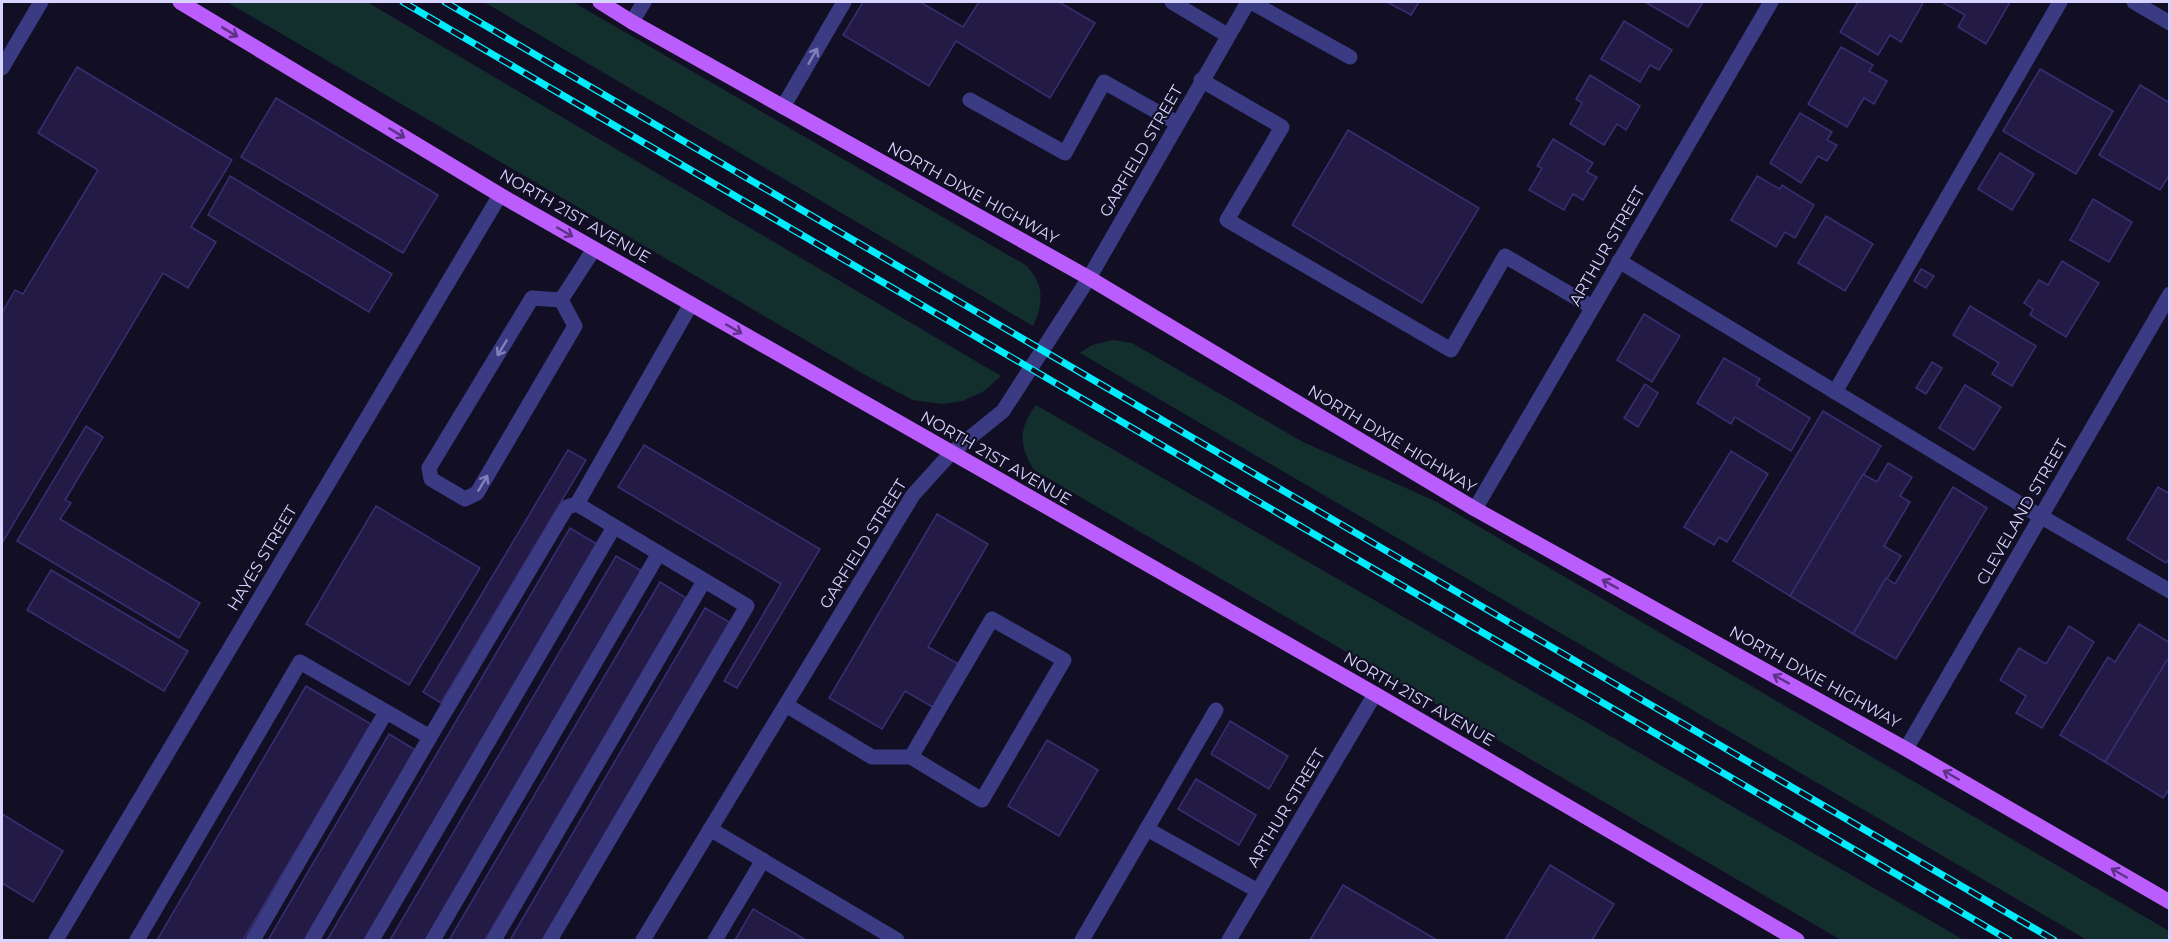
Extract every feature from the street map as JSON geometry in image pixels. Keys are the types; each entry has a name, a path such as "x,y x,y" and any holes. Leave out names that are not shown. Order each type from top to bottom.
{"main road":[{"name":"NORTH 21ST AVENUE","path":"180,2 500,195 1375,694 1797,940"},
{"name":"NORTH DIXIE HIGHWAY","path":"600,2 1089,278 1475,509 1906,749 2169,902"}],"street":[{"path":"2,68 41,2"},
{"path":"632,22 644,2"},
{"path":"783,107 844,2"},
{"path":"1172,2 1227,35"},
{"path":"1249,2 1350,57"},
{"name":"GARFIELD STREET","path":"643,940 913,495 951,453 1004,411 1089,278 1227,35 1249,2"},
{"name":"ARTHUR STREET","path":"1475,509 1771,2"},
{"path":"1835,392 2060,2"},
{"path":"2134,2 2169,23"},
{"path":"1202,80 1282,127 1227,220 1451,350 1505,256 1592,307"},
{"path":"970,100 1065,153 1104,82 1178,123"},
{"name":"HAYES STREET","path":"56,940 500,195"},
{"path":"561,300 594,249"},
{"path":"1619,261 2040,516 2169,591"},
{"name":"CLEVELAND STREET","path":"1906,749 2169,294"},
{"path":"532,298 561,300 575,326 477,493 465,499 431,479 429,468 532,298"},
{"path":"312,940 567,507 577,504 691,304"},
{"path":"550,940 747,606 577,504"},
{"path":"372,940 614,527"},
{"path":"433,940 658,554"},
{"path":"494,940 704,581"},
{"path":"786,705 872,757 911,757 982,800 1064,660 993,619 911,757"},
{"path":"137,940 300,662 430,737"},
{"name":"ARTHUR STREET","path":"1229,940 1375,694"},
{"path":"1082,940 1216,710"},
{"path":"253,940 386,712"},
{"path":"710,829 897,940"},
{"path":"1147,829 1258,891"},
{"path":"715,940 763,860"}],"green space":[{"path":"227,2 367,2 1001,376 984,391 963,401 942,404 913,400 867,376"},
{"path":"484,2 573,2 1027,266 1037,280 1040,294 1039,309 1033,326"},
{"path":"1113,340 1132,343 1303,442 1437,502 2169,931 2169,940 2087,940 1080,353 1092,345"},
{"path":"1036,405 1964,940 1841,940 1034,470 1025,453 1023,437 1026,422"}],"building":[{"path":"863,2 920,2 963,27 979,2 1059,2 1095,23 1050,98 956,41 929,86 843,35"},
{"path":"1387,2 1419,2 1411,15"},
{"path":"1645,2 1703,2 1688,27"},
{"path":"1858,2 1923,3 1901,42 1890,35 1878,55 1840,32"},
{"path":"1942,2 2010,2 1986,44 1958,27 1965,15"},
{"path":"1624,21 1672,50 1659,70 1650,65 1640,82 1601,59"},
{"path":"1841,47 1873,65 1869,71 1887,81 1874,104 1864,98 1847,127 1808,104"},
{"path":"77,67 232,160 191,227 216,242 188,288 163,273 2,543 2,313 15,290 23,294 98,170 38,133"},
{"path":"2040,69 2113,111 2076,174 2003,131"},
{"path":"1590,75 1640,106 1626,130 1617,124 1604,145 1570,124 1582,103 1576,99"},
{"path":"2140,85 2170,103 2170,174 2160,190 2099,155"},
{"path":"276,98 438,195 403,253 241,157"},
{"path":"1800,113 1832,132 1827,140 1837,145 1827,161 1818,156 1801,183 1770,163"},
{"path":"1348,130 1479,208 1422,303 1292,225"},
{"path":"1553,139 1593,163 1587,172 1597,177 1583,200 1573,194 1564,210 1529,190 1542,168 1537,166"},
{"path":"2000,153 2034,174 2012,210 1978,189"},
{"path":"230,176 392,274 369,312 208,215"},
{"path":"1757,176 1780,189 1782,185 1814,205 1795,238 1785,232 1776,247 1731,220"},
{"path":"2093,199 2132,222 2109,262 2070,240"},
{"path":"1826,216 1873,244 1845,291 1798,263"},
{"path":"2062,261 2099,283 2066,337 2030,315 2033,309 2024,303 2039,280 2048,285"},
{"path":"1921,269 1934,276 1926,288 1914,281"},
{"path":"1970,306 2036,346 2012,386 1992,374 1999,363 1953,335"},
{"path":"1644,314 1680,336 1652,382 1617,360"},
{"path":"1724,358 1760,379 1756,385 1810,418 1791,451 1735,417 1731,424 1697,403"},
{"path":"1932,362 1942,368 1926,394 1916,388"},
{"path":"1645,384 1658,393 1638,427 1624,418"},
{"path":"1965,385 2001,407 1974,450 1939,428"},
{"path":"1823,411 1881,446 1790,596 1733,561"},
{"path":"86,426 103,437 65,500 71,503 60,519 200,603 179,638 17,541"},
{"path":"644,445 820,549 737,688 724,681 781,584 618,487"},
{"path":"568,450 586,460 441,703 423,692"},
{"path":"1731,451 1768,474 1727,542 1719,537 1714,545 1684,527"},
{"path":"1888,463 1912,477 1900,496 1910,502 1884,546 1901,556 1853,634 1790,596 1863,474 1877,482"},
{"path":"1953,487 1987,508 1896,659 1853,634 1886,578 1895,584"},
{"path":"2158,487 2170,494 2170,558 2166,563 2127,539"},
{"path":"376,506 480,568 409,685 306,624"},
{"path":"937,514 988,544 928,647 962,666 936,709 905,691 882,729 829,698"},
{"path":"570,528 597,544 364,940 327,940"},
{"path":"616,556 642,571 426,940 390,940"},
{"path":"51,570 188,651 164,691 27,610"},
{"path":"660,582 686,598 485,940 449,940"},
{"path":"705,608 731,623 545,940 510,940"},
{"path":"2139,624 2170,643 2170,657 2105,762 2060,735 2108,657 2115,662"},
{"path":"2069,626 2094,642 2042,728 2016,713 2026,696 2000,680 2019,648 2046,664"},
{"path":"2167,660 2170,662 2170,788 2163,798 2105,762"},
{"path":"306,686 371,724 243,940 157,940"},
{"path":"1230,721 1288,756 1269,789 1211,754"},
{"path":"389,734 417,751 306,940 268,940"},
{"path":"1047,740 1098,770 1059,836 1008,806"},
{"path":"1196,779 1256,815 1239,845 1178,809"},
{"path":"2,814 63,851 33,902 2,883"},
{"path":"1550,865 1614,904 1592,940 1505,940"},
{"path":"1343,885 1437,940 1310,940"},
{"path":"753,909 806,940 735,940"}],"railway":[{"path":"403,2 2009,940"},
{"path":"445,2 2054,940"}]}
